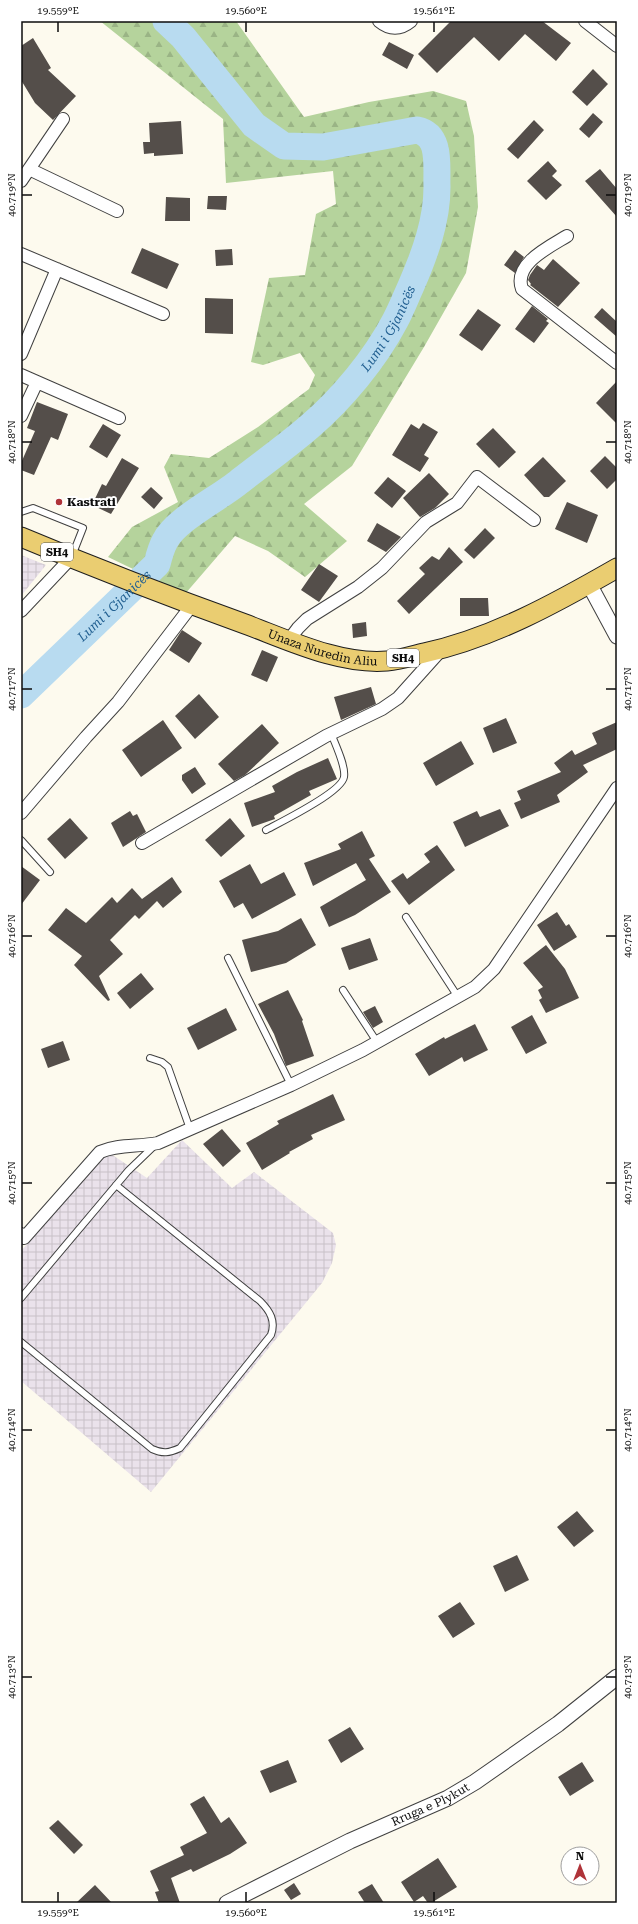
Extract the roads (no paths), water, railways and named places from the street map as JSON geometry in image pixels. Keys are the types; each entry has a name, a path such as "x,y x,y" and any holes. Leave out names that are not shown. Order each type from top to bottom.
{"main road":[{"name":"Unaza Nuredin Aliu","path":"21,537 92,567 289,640 345,658 367,661 387,661 442,649 494,631 589,584 617,568"}],"street":[{"path":"379,21 387,27 394,28 403,27 411,21"},
{"path":"585,21 617,46"},
{"path":"21,181 63,120"},
{"path":"29,169 117,211"},
{"path":"567,236 540,253 520,273 519,282 522,289 617,363"},
{"path":"21,254 162,314"},
{"path":"21,354 57,269"},
{"path":"21,375 120,418"},
{"path":"21,416 37,382"},
{"path":"289,640 307,619 358,587 382,568 426,522 457,503 477,477 534,520"},
{"path":"21,611 71,558"},
{"path":"589,584 617,636"},
{"path":"21,813 86,736 118,702 186,602"},
{"path":"142,842 331,733 382,709 398,698 442,649"},
{"path":"21,1234 24,1238 100,1152 112,1148 144,1146 158,1143 291,1085 377,1042 475,986 494,969 617,788"},
{"name":"Rruga e Plykut","path":"227,1903 350,1841 448,1798 475,1782 558,1724 617,1677"}],"lane":[{"path":"21,512 33,508 83,528 71,558"},
{"path":"266,830 326,796 340,784 344,778 344,769 331,733"},
{"path":"21,840 50,872"},
{"path":"406,917 458,997"},
{"path":"228,958 291,1085"},
{"path":"343,990 377,1042"},
{"path":"150,1058 162,1062 168,1067 190,1129"},
{"path":"21,1298 139,1158 158,1143"},
{"path":"21,1342 152,1449 160,1453 170,1453 180,1448 271,1335 273,1327 272,1318 268,1309 260,1301 116,1185"}],"waterway":[{"name":"Lumi i Gjanicës","path":"21,695 157,564 165,541 179,525 199,509 231,488 309,427 334,404 357,378 378,350 397,317 421,262 435,212 437,187 436,153 431,138 425,133 417,130 323,147 284,146 254,125 183,37 166,21"}],"place":[{"name":"Kastrati","path":"59,502"}]}
